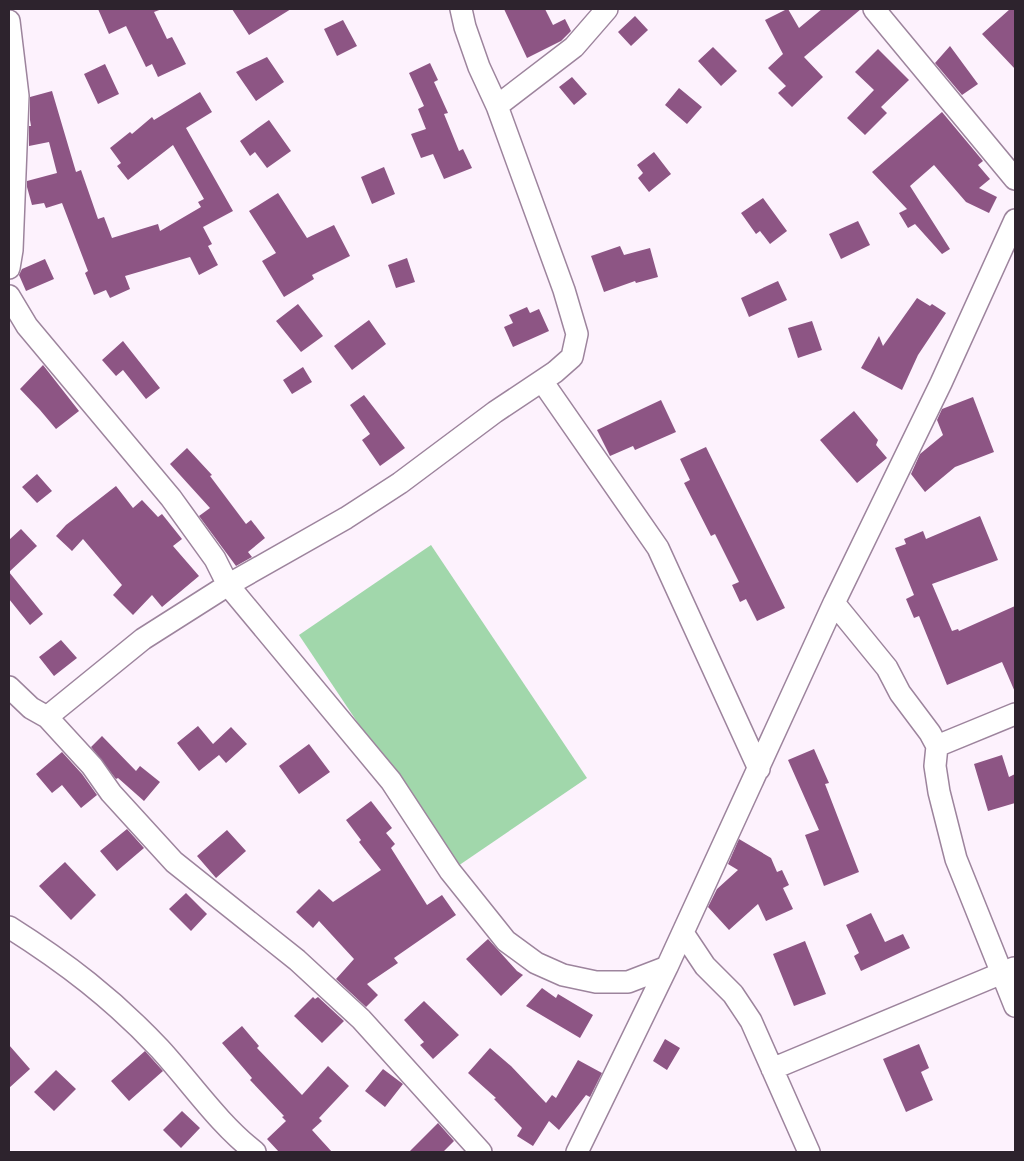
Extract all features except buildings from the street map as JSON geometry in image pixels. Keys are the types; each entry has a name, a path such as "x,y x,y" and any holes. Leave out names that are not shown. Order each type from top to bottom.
{"street":[{"path":"47,717 143,639 228,585 346,518 400,483 572,357 577,334 564,290 497,106 470,43 461,9"},
{"path":"497,106 574,47 607,9"},
{"path":"874,9 1015,179"},
{"path":"9,21 18,96 12,250 9,268"},
{"path":"578,1152 683,933 834,603 940,383 1015,220"},
{"path":"9,296 27,326 171,498 215,560 228,585 391,781 450,871 506,941 536,963 563,975 596,982 628,982 667,967"},
{"path":"542,380 658,548 758,769"},
{"path":"834,603 887,668 900,693 930,733 937,746 935,766 956,859 1009,970 1015,1006"},
{"path":"9,687 31,708 47,717 92,766 111,792 174,862 298,960 362,1019 481,1152"},
{"path":"937,746 1015,714"},
{"path":"9,927 49,952 93,984 159,1048 217,1117 255,1152"},
{"path":"683,933 706,966 733,994 751,1021 809,1152"},
{"path":"772,1069 1009,970"}],"green space":[{"path":"431,545 587,778 455,868 299,635"}]}
